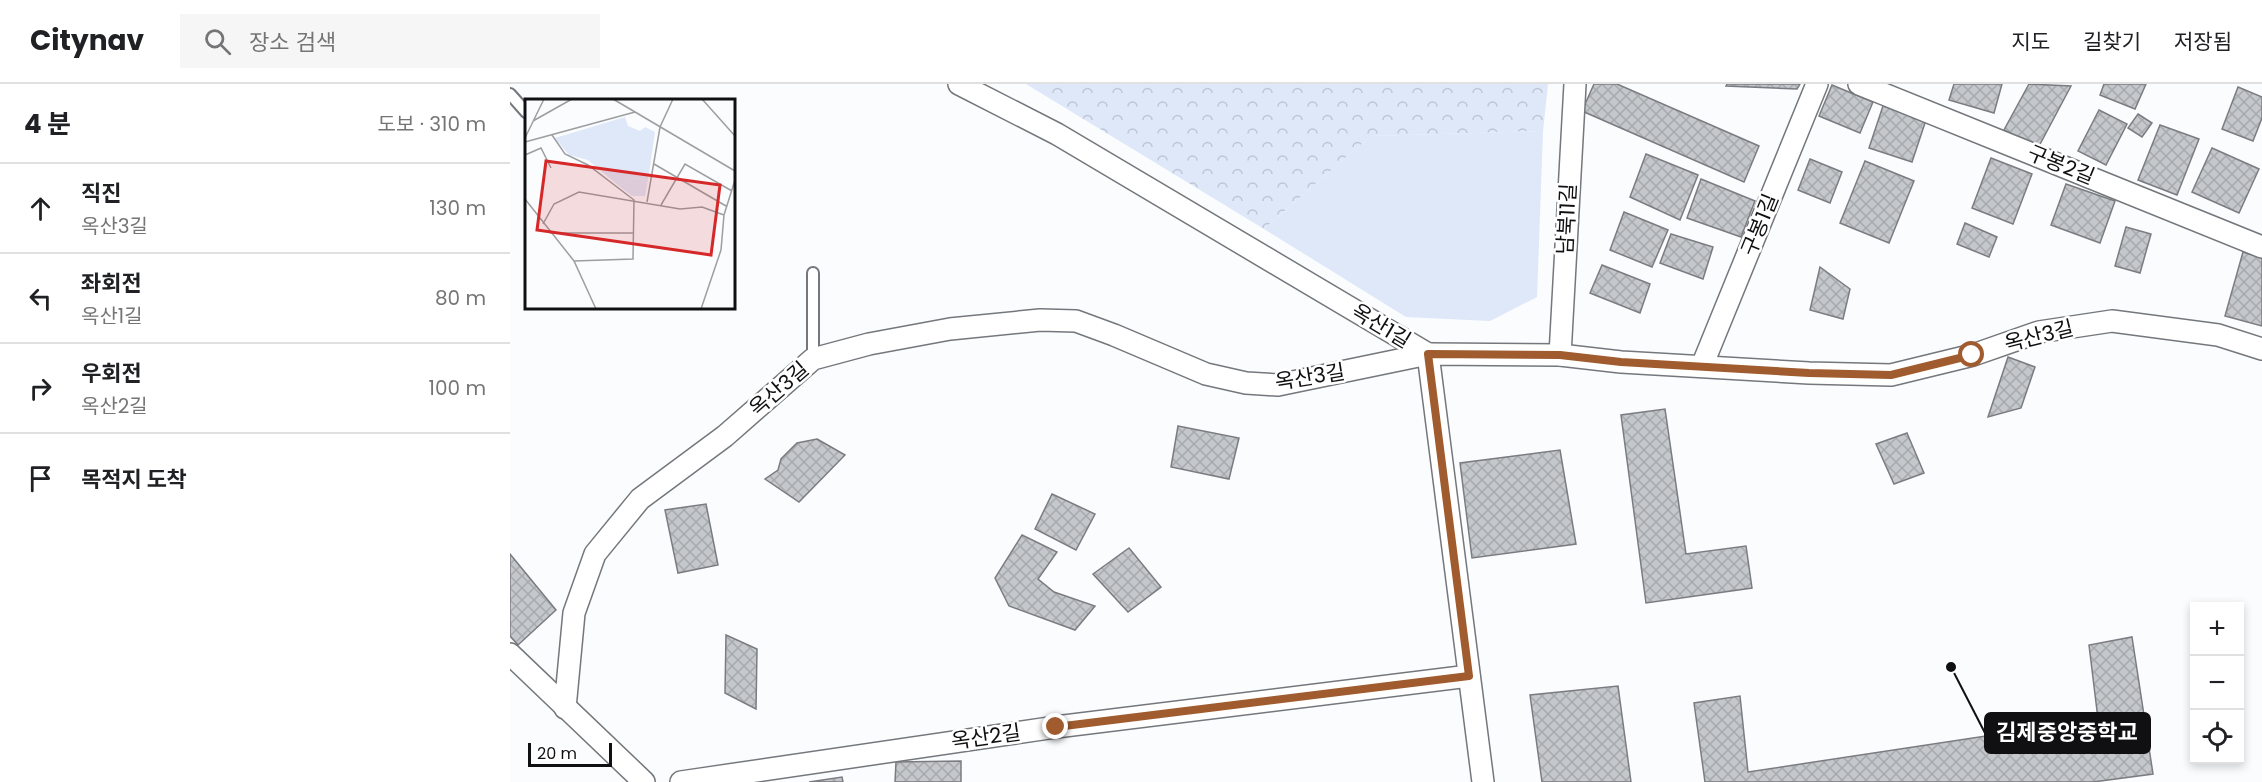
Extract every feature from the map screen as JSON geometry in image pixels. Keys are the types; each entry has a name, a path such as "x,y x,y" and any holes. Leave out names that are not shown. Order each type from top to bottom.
{"street":[{"name":"옥산1길","path":"959,84 1058,134 1428,354 1483,782"},
{"name":"남북11길","path":"1560,355 1575,84"},
{"name":"구봉1길","path":"1702,366 1817,84"},
{"name":"구봉2길","path":"1859,84 2262,247"},
{"name":"옥산3길","path":"565,708 573,613 595,554 640,499 725,436 813,358 869,344 950,328 1040,320 1076,321 1114,334 1206,374 1246,383 1278,385 1428,354 1560,355 1621,362 1809,373 1891,375 1972,355 2039,332 2112,321 2218,335 2262,349"},
{"path":"510,654 644,782"},
{"name":"옥산2길","path":"681,782 1056,727 1469,676"}],"lane":[{"path":"510,94 525,111"},
{"path":"813,273 813,358"}],"green space":[{"path":"1026,84 1548,84 1543,131 1371,136 1264,229"},
{"path":"1543,131 1537,297 1490,321 1406,317 1264,229 1371,136"}],"building":[{"path":"1594,84 1617,84 1759,146 1744,182 1582,111"},
{"path":"1727,84 1800,84 1797,89 1726,86"},
{"path":"1954,84 2002,84 1994,113 1949,100"},
{"path":"2029,84 2071,86 2038,148 2004,130"},
{"path":"2104,84 2146,84 2135,109 2100,95"},
{"path":"1832,85 1873,102 1860,133 1819,116"},
{"path":"2238,87 2262,97 2262,118 2253,141 2222,129"},
{"path":"1883,106 1926,120 1912,162 1869,148"},
{"path":"2099,110 2127,124 2106,165 2078,151"},
{"path":"2138,114 2152,123 2142,137 2128,128"},
{"path":"2160,125 2199,139 2177,195 2138,180"},
{"path":"2212,148 2259,169 2239,213 2192,192"},
{"path":"1646,154 1698,175 1680,220 1630,197"},
{"path":"1991,158 2032,174 2013,224 1972,208"},
{"path":"1810,159 1842,172 1830,203 1798,190"},
{"path":"1865,161 1914,181 1889,243 1840,223"},
{"path":"1701,179 1755,201 1741,237 1687,218"},
{"path":"2066,184 2115,201 2100,243 2051,225"},
{"path":"1624,212 1668,230 1652,267 1610,250"},
{"path":"1965,223 1997,237 1989,257 1957,244"},
{"path":"2126,227 2151,234 2140,273 2115,266"},
{"path":"1671,234 1713,247 1703,279 1660,263"},
{"path":"2243,252 2262,258 2262,326 2225,316"},
{"path":"1602,265 1650,284 1640,313 1590,293"},
{"path":"1820,267 1850,289 1843,319 1810,310"},
{"path":"2008,357 2035,367 2021,408 1988,417"},
{"path":"1665,409 1686,554 1746,546 1752,588 1646,603 1621,415"},
{"path":"1178,426 1239,438 1229,479 1171,467"},
{"path":"1907,433 1924,473 1894,484 1876,444"},
{"path":"817,439 845,455 799,502 765,479 778,470 781,459 797,443"},
{"path":"1560,450 1576,544 1472,558 1460,463"},
{"path":"1052,494 1095,514 1076,550 1035,529"},
{"path":"706,504 718,565 678,573 665,510"},
{"path":"1022,535 1057,552 1038,579 1054,592 1095,606 1075,630 1009,606 995,578"},
{"path":"1129,548 1161,587 1128,612 1093,574"},
{"path":"510,554 556,610 518,645 510,636"},
{"path":"726,635 757,649 756,709 725,693"},
{"path":"2132,637 2153,774 2093,782 1705,782 1694,703 1740,696 1748,772 2098,719 2089,645"},
{"path":"1618,686 1631,782 1542,782 1530,695"},
{"path":"961,761 961,782 895,782 896,762"},
{"path":"842,777 843,782 809,782"}],"place":[{"name":"김제중앙중학교","path":"1951,667"}],"route":[{"path":"1056,727 1469,676 1428,354 1560,355 1621,362 1809,373 1891,375 1972,355"}]}
